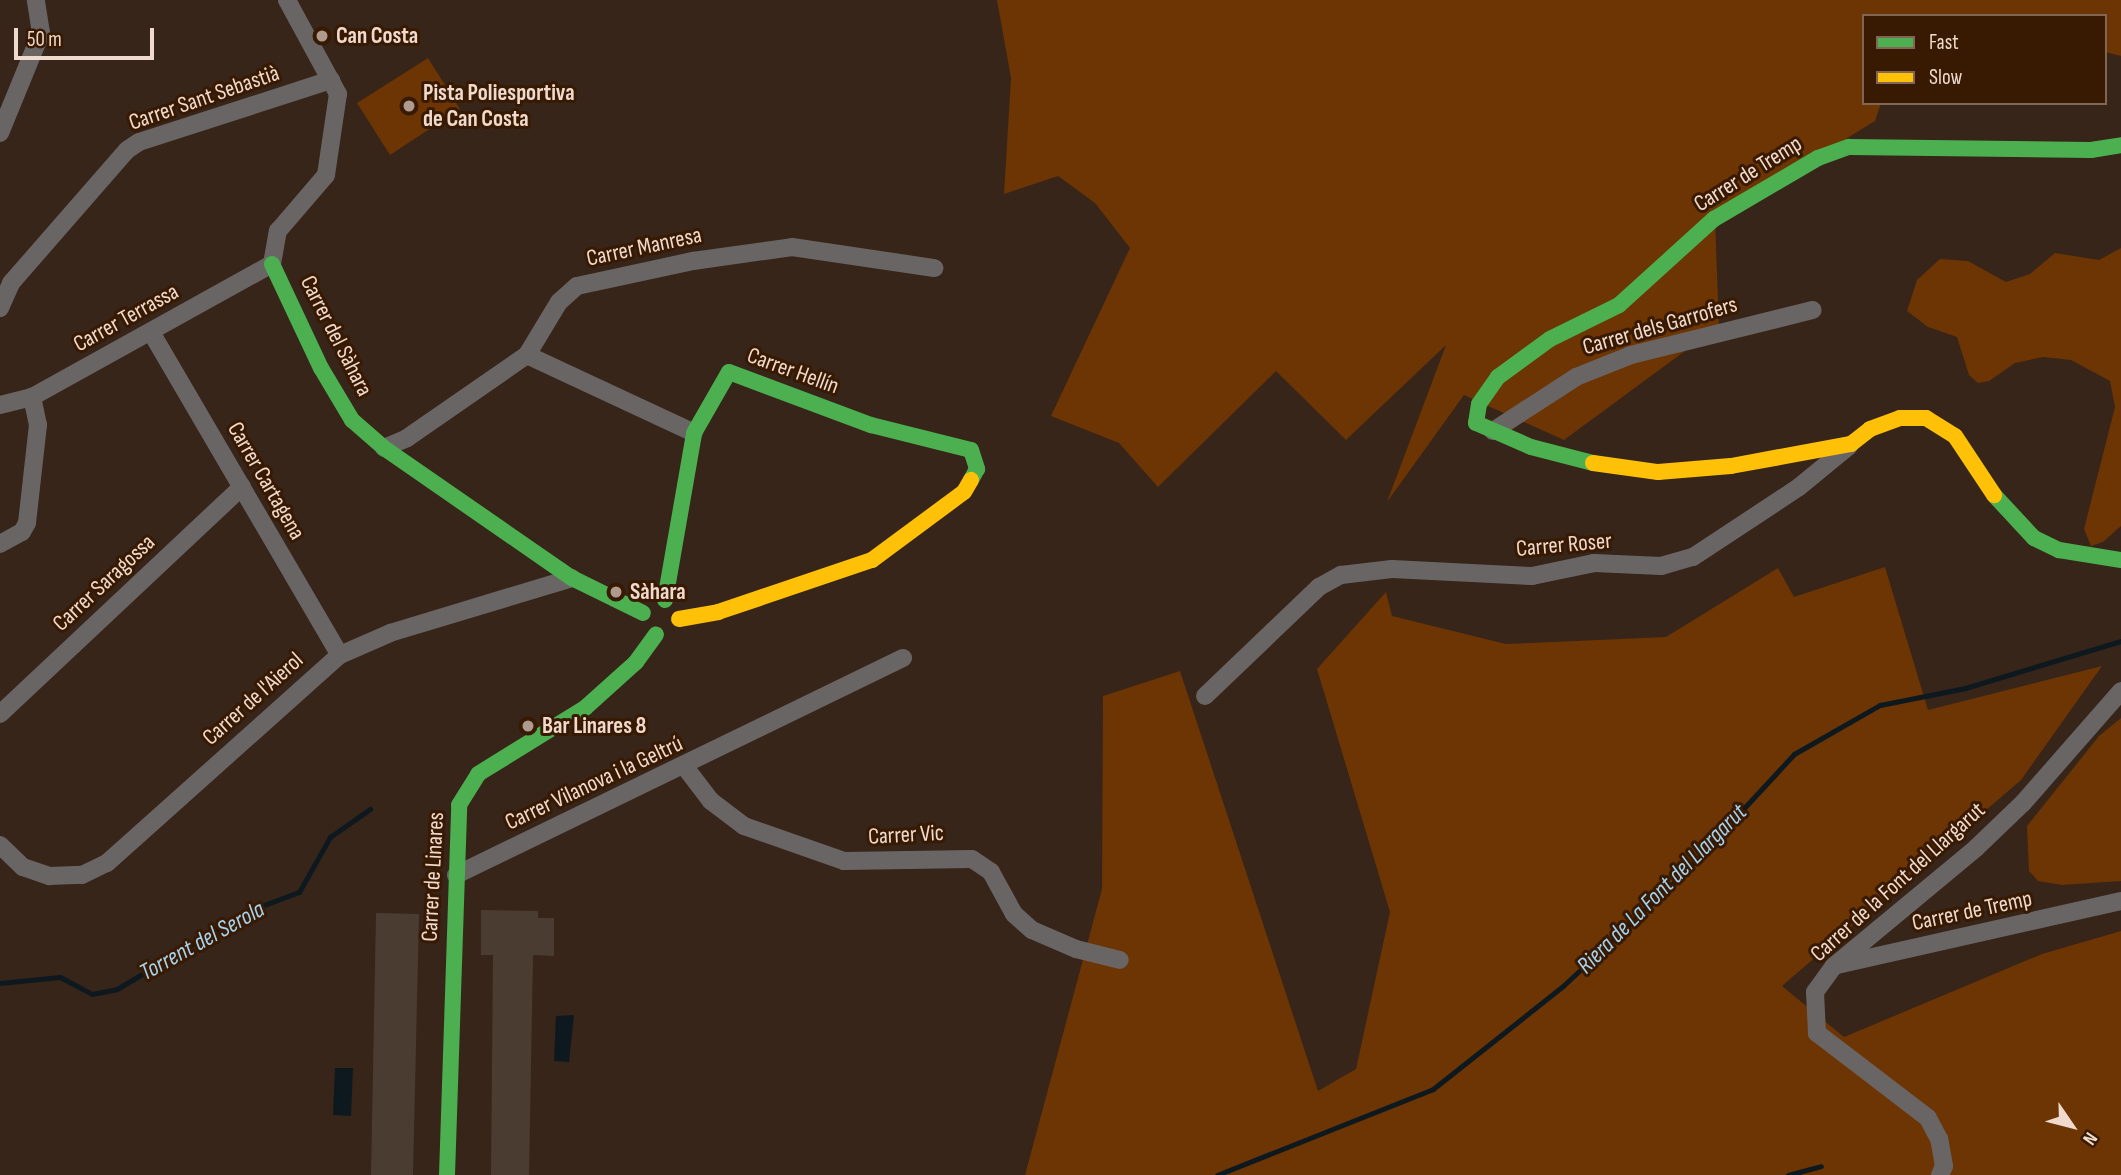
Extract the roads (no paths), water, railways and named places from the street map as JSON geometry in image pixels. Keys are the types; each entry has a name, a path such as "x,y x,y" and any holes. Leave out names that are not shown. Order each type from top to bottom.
{"street":[{"path":"0,133 41,33 36,0"},
{"name":"Carrer del Sàhara","path":"287,0 338,94 326,175 278,232 272,264 342,404 384,448 572,578 643,614"},
{"name":"Carrer Sant Sebastià","path":"0,308 11,283 127,150 139,142 331,80"},
{"name":"Carrer de Tremp","path":"1493,430 1476,423 1479,404 1498,377 1550,339 1619,305 1714,219 1818,158 1849,148 2091,150 2121,145"},
{"name":"Carrer Manresa","path":"384,448 407,438 527,355 559,302 578,286 693,261 792,247 934,268"},
{"name":"Carrer Terrassa","path":"0,405 32,397 272,264"},
{"name":"Carrer dels Garrofers","path":"1493,430 1576,377 1631,355 1813,310"},
{"name":"Carrer Cartagena","path":"151,332 340,655"},
{"path":"527,355 694,433"},
{"name":"Carrer Hellín","path":"665,600 694,433 729,372 871,425 971,450 977,469 964,492 872,561 718,612 679,619"},
{"path":"0,544 22,532 27,523 38,425 32,397"},
{"path":"1493,430 1531,447 1603,466 1658,472 1731,466 1851,444 1870,429 1900,418 1926,418 1955,436 2004,511 2034,538 2059,550 2121,560"},
{"name":"Carrer Roser","path":"1205,696 1319,587 1341,575 1392,569 1532,576 1594,564 1661,566 1693,557 1799,487 1851,444"},
{"name":"Carrer Saragossa","path":"0,714 242,487"},
{"name":"Carrer de l'Aierol","path":"0,845 23,867 49,876 82,875 107,863 340,655 390,634 572,578"},
{"path":"665,600 677,608 679,619 672,631 656,635 645,626 643,614 652,602 665,600"},
{"name":"Carrer de Linares","path":"447,1175 459,804 478,774 584,708 636,662 656,635"},
{"name":"Carrer Vilanova i la Geltrú","path":"456,876 685,767 903,658"},
{"name":"Carrer de la Font del Llargarut","path":"1940,1175 1944,1166 1939,1139 1928,1118 1817,1032 1815,992 1834,966 1999,826 2121,691"},
{"name":"Carrer Vic","path":"685,767 711,801 744,826 844,860 972,859 991,872 1014,914 1032,930 1076,949 1120,960"},
{"name":"Carrer de Tremp","path":"1834,966 2121,901"}],"waterway":[{"name":"Riera de La Font del Llargarut","path":"1217,1175 1433,1089 1564,985 1682,875 1794,754 1880,705 1965,688 2121,641"},
{"name":"Torrent del Serola","path":"0,983 60,977 92,994 117,989 248,911 299,892 330,837 370,809"},
{"name":"Riera de La Font del Llargarut","path":"1788,1175 1821,1166"}],"place":[{"name":"Can Costa","path":"322,36"},
{"name":"Pista Poliesportiva de Can Costa","path":"409,106"},
{"name":"Sàhara","path":"616,592"},
{"name":"Bar Linares 8","path":"528,726"}]}
